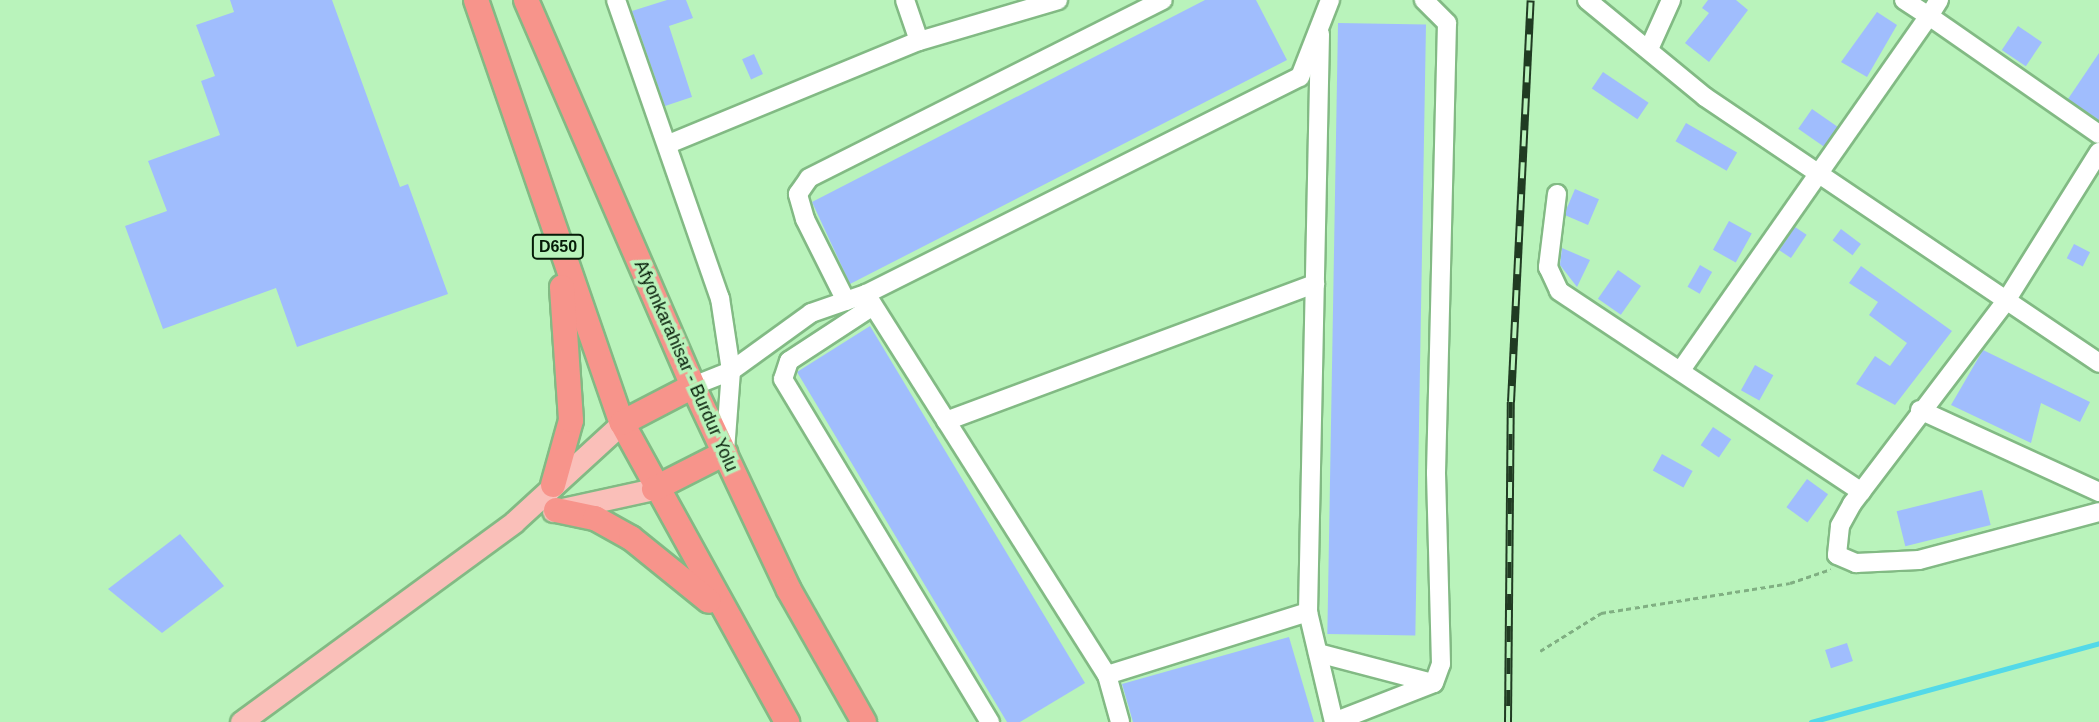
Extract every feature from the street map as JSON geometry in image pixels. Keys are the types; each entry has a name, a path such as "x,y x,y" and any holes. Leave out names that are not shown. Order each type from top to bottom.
{"highway":[{"name":"D650","path":"476,0 556,241 622,423 654,489 787,722"},
{"name":"Afyonkarahisar - Burdur Yolu","path":"526,0 693,386 789,590 864,722"},
{"path":"554,485 567,449 571,370 556,241"},
{"path":"622,423 693,386"},
{"path":"654,489 725,453"},
{"path":"556,510 595,518 631,538 722,612"}],"main road":[{"path":"241,722 514,522 622,423"},
{"path":"514,522 654,489"}],"street":[{"path":"617,0 671,143 720,298 730,371 725,453"},
{"path":"905,0 919,41"},
{"path":"671,143 919,41 1058,0"},
{"path":"846,301 805,219 798,194 809,178 1163,0"},
{"path":"990,722 783,379 789,361 869,300 1300,77 1320,34 1330,0"},
{"path":"1320,34 1308,612 1335,722 1433,683 1441,664 1436,473 1447,23 1424,0"},
{"path":"1587,0 1704,97 2099,363"},
{"path":"1649,50 1671,0"},
{"path":"1904,0 2099,134"},
{"path":"1681,370 1821,177 1939,0"},
{"path":"2099,152 2006,301 1920,410 1861,492 1840,526 1836,544 1842,559 1919,560 2099,512"},
{"path":"1557,194 1548,267 1559,291 1861,492"},
{"path":"946,421 1315,284"},
{"path":"693,386 730,371 811,313 846,301 869,300"},
{"path":"869,300 1107,675 1120,722"},
{"path":"1920,410 2099,492"},
{"path":"1107,675 1308,612"},
{"path":"1318,653 1433,683"}],"path":[{"path":"1540,651 1601,613 1790,583 1826,574 1842,559"}],"building":[{"path":"230,0 332,0 400,187 408,184 448,294 297,347 276,288 163,329 125,226 167,211 148,161 220,135 201,81 215,76 196,25 234,12"},
{"path":"667,0 686,0 693,18 669,26 692,97 665,106 632,11"},
{"path":"1205,0 1256,0 1287,60 850,284 812,202"},
{"path":"1708,0 1736,0 1748,10 1709,62 1685,43 1709,13 1702,8"},
{"path":"1877,12 1897,25 1867,77 1841,62"},
{"path":"1338,23 1426,25 1415,635 1327,634"},
{"path":"2018,26 2042,42 2026,66 2002,50"},
{"path":"2099,53 2099,120 2068,99"},
{"path":"754,54 763,74 751,79 742,59"},
{"path":"1603,72 1649,103 1637,119 1592,89"},
{"path":"1812,109 1838,127 1824,147 1798,129"},
{"path":"1686,123 1737,152 1727,171 1676,141"},
{"path":"1575,189 1599,199 1588,225 1564,215"},
{"path":"1729,221 1752,234 1736,262 1713,250"},
{"path":"1795,227 1807,235 1791,258 1779,250"},
{"path":"1841,229 1861,244 1853,255 1833,240"},
{"path":"2074,244 2090,252 2083,266 2067,258"},
{"path":"1562,248 1590,260 1577,287 1560,265"},
{"path":"1700,265 1712,272 1700,294 1688,287"},
{"path":"1861,266 1952,331 1895,405 1856,384 1875,356 1890,366 1907,343 1869,315 1878,302 1849,283"},
{"path":"1618,270 1641,286 1621,315 1598,299"},
{"path":"870,326 1085,683 1020,722 1007,722 797,372"},
{"path":"1983,350 2090,402 2080,422 2041,403 2031,443 1951,405"},
{"path":"1755,365 1773,375 1759,401 1741,390"},
{"path":"1713,427 1731,439 1719,458 1701,445"},
{"path":"1662,454 1693,471 1683,488 1653,471"},
{"path":"1807,479 1828,494 1807,523 1786,507"},
{"path":"1982,490 1991,525 1905,546 1897,511"},
{"path":"180,534 224,586 162,633 108,589"},
{"path":"1289,637 1314,722 1133,722 1122,684"},
{"path":"1847,643 1853,661 1831,668 1825,650"}],"waterway":[{"path":"1811,722 2099,643"}],"railway":[{"path":"1508,722 1511,402 1531,0"}]}
